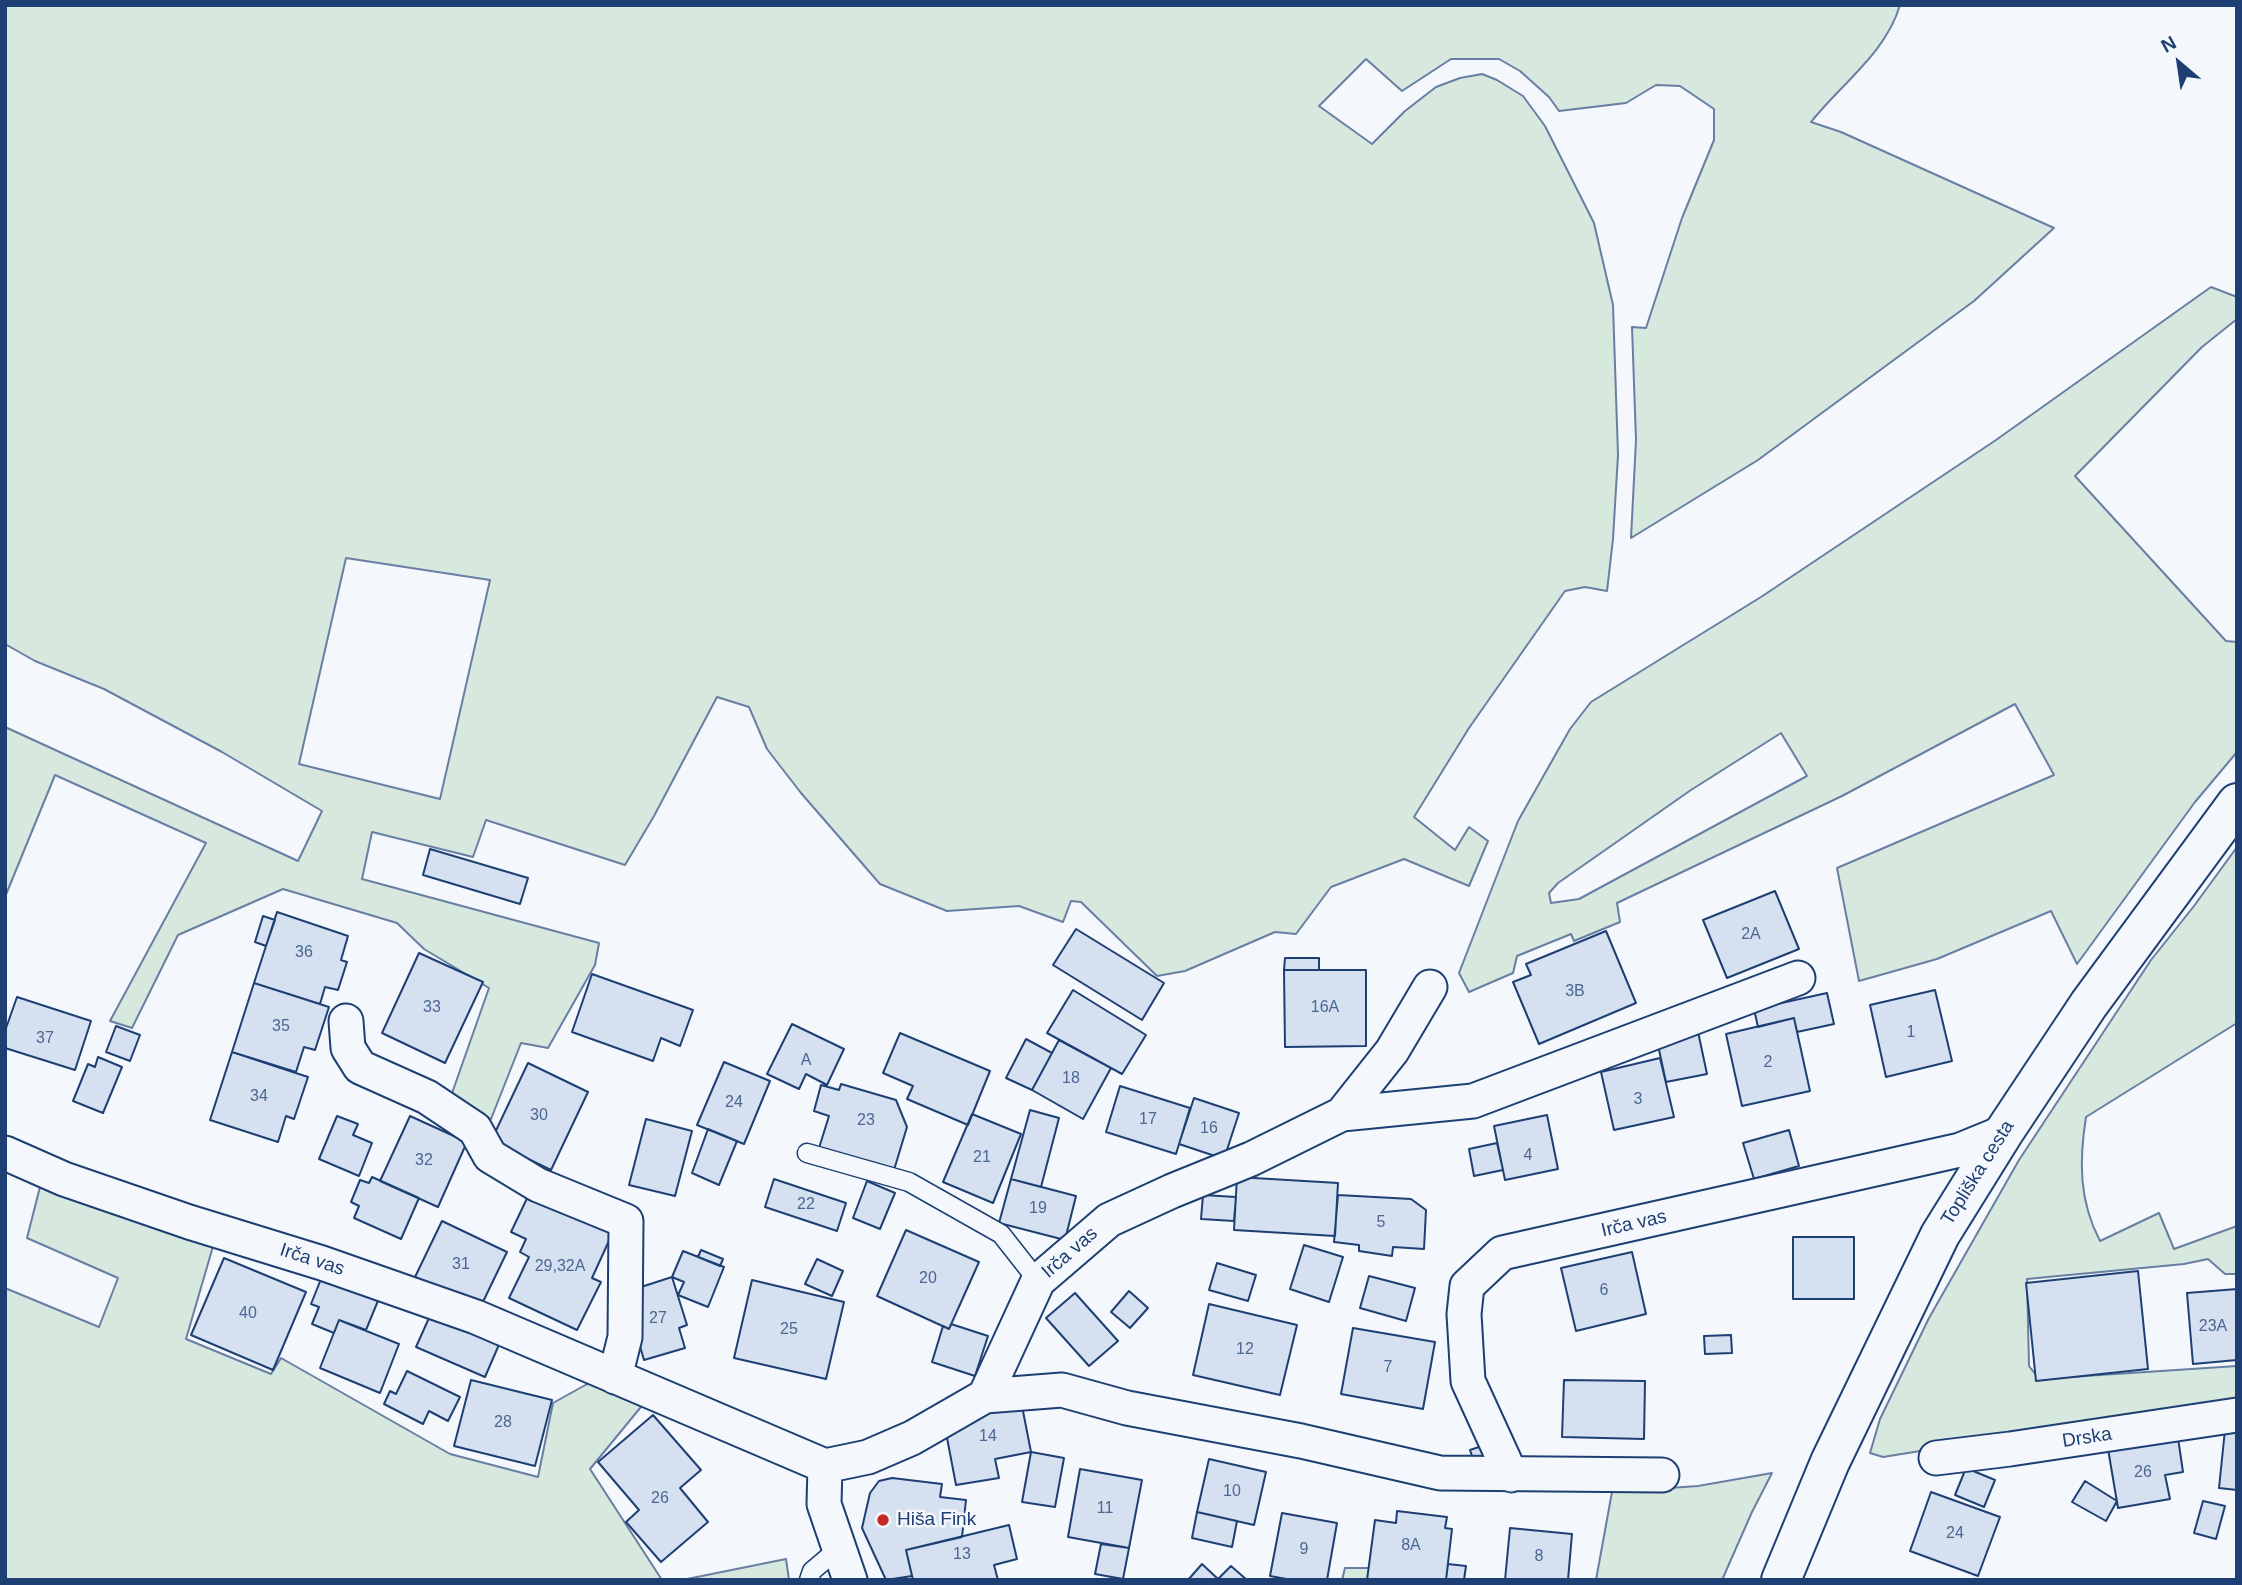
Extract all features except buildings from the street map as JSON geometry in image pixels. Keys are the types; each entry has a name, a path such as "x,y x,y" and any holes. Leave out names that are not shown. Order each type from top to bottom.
{"main road":[{"name":"Topliška cesta","path":"1781,1580 1830,1462 1934,1246 2004,1132 2089,1004 2237,803"}],"street":[{"path":"1342,1114 1473,1101 1798,978"},
{"name":"Irča vas","path":"985,1396 1038,1281 1109,1220 1171,1191 1251,1159 1342,1114 1392,1051 1430,987"},
{"path":"346,1021 348,1048 360,1067 427,1097 475,1129 490,1156 538,1185 626,1221 625,1337 615,1377"},
{"name":"Irča vas","path":"1511,1475 1468,1381 1464,1314 1467,1286 1502,1254 1960,1150 2004,1132"},
{"name":"Irča vas","path":"5,1153 64,1179 477,1317 825,1466"},
{"path":"850,1580 824,1504 825,1466 868,1457 912,1438 985,1396 1062,1390 1127,1408 1301,1441 1440,1473 1662,1475"},
{"name":"Drska","path":"1936,1458 2237,1415"}],"lane":[{"path":"807,1153 909,1182 1001,1234 1038,1281"},
{"path":"809,1580 812,1571 838,1549"}],"shaded area":[{"path":"5,5 1900,5 1874,53 1811,122 1841,132 2054,228 1974,301 1758,460 1631,538 1636,440 1632,327 1646,328 1682,218 1714,140 1714,109 1680,86 1656,85 1626,103 1559,111 1549,97 1520,71 1499,59 1451,59 1402,91 1366,59 1319,106 1372,144 1405,111 1436,87 1460,78 1482,74 1523,96 1545,126 1594,223 1613,305 1618,455 1607,591 1585,587 1565,591 1469,728 1414,817 1455,850 1469,827 1488,841 1469,886 1404,859 1331,887 1296,934 1275,932 1185,971 1157,976 1081,902 1071,901 1063,922 1019,906 947,911 880,884 801,793 767,749 749,707 717,697 625,865 486,820 473,857 372,832 362,879 599,943 595,965 548,1048 521,1043 491,1119 451,1096 489,988 424,949 397,923 283,889 178,935 132,1028 110,1021 206,843 55,775 5,897 5,727 298,861 322,811 222,752 104,689 35,661 5,644","holes":["346,558 490,580 440,799 299,764"]},
{"path":"2211,287 2237,297 2237,319 2202,347 2075,476 2226,641 2237,642 2237,752 2195,802 2077,964 2051,911 1937,959 1859,981 1837,868 2054,775 2015,704 1842,796 1617,903 1620,922 1574,941 1571,934 1517,956 1513,973 1469,992 1459,973 1518,821 1570,729 1591,702 1761,597 1996,440","holes":["1781,733 1807,776 1579,899 1551,903 1549,893 1558,883 1691,790"]},
{"path":"2237,847 2237,1023 2086,1117 2082,1180 2088,1211 2100,1241 2159,1213 2174,1249 2237,1226 2237,1274 2225,1274 2208,1259 2184,1264 2027,1279 2029,1366 2039,1379 2237,1366 2237,1400 1883,1457 1870,1453 1880,1419 1929,1318 2019,1160 2151,960"},
{"path":"42,1179 129,1219 214,1243 186,1339 271,1374 281,1358 450,1454 538,1477 553,1403 589,1383 645,1402 590,1469 662,1580 5,1580 5,1288 99,1327 118,1278 27,1238"},
{"path":"1772,1473 1722,1580 1596,1580 1612,1492 1698,1486"},
{"path":"786,1559 789,1580 682,1580"},
{"path":"1345,1568 1373,1568 1371,1580 1342,1580"}],"place":[{"name":"Hiša Fink","path":"883,1520"}]}
